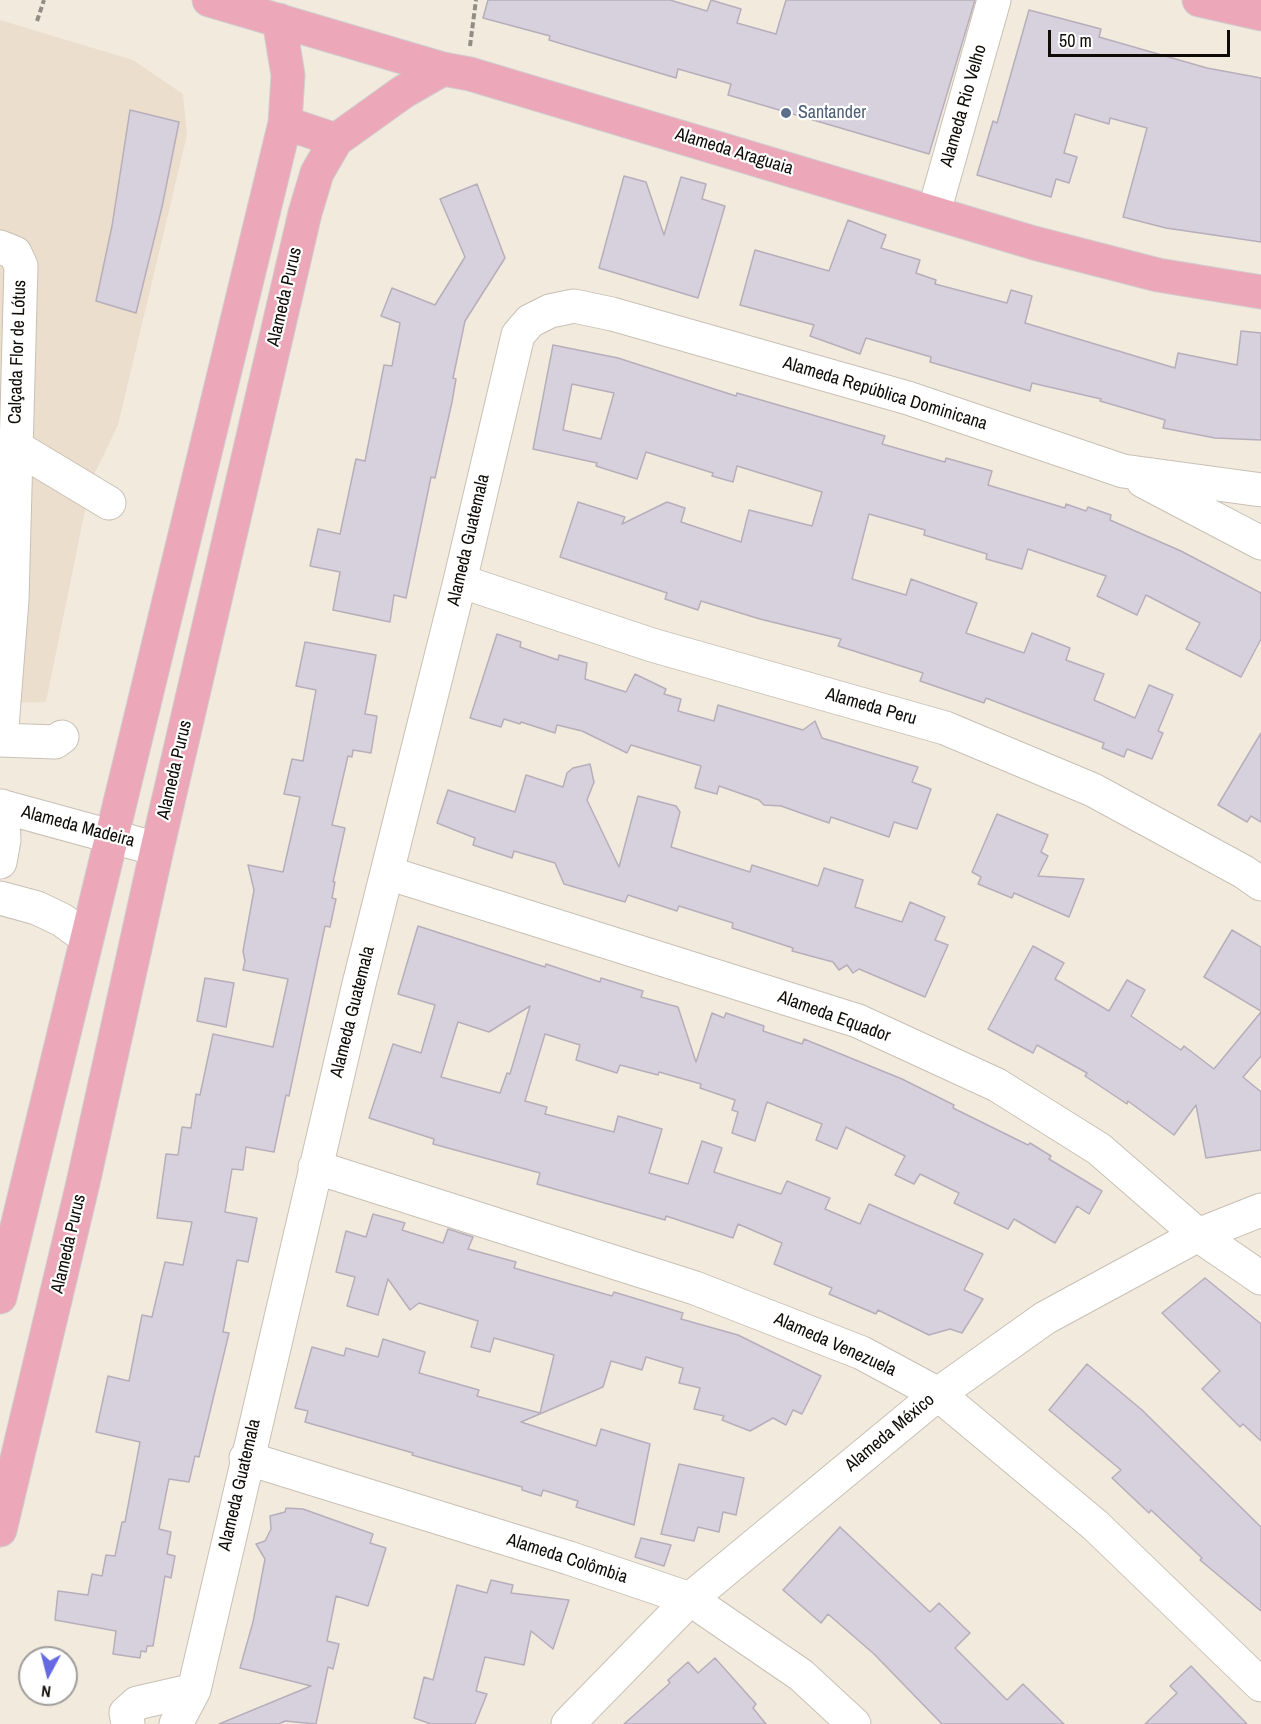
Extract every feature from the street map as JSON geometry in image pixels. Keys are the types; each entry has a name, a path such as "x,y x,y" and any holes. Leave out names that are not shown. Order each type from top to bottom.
{"main road":[{"name":"Alameda Araguaia","path":"209,0 1034,243 1158,275 1261,292"},
{"path":"1199,0 1261,14"},
{"path":"0,1297 285,123 288,75 279,20"},
{"name":"Alameda Purus","path":"0,1530 83,1183 157,849 305,213 317,173 336,140 403,92 456,72"},
{"path":"285,123 336,140"}],"street":[{"name":"Alameda Rio Velho","path":"934,212 994,0"},
{"name":"Calçada Flor de Lótus","path":"1,740 8,447 21,266 8,250"},
{"name":"Alameda República Dominicana","path":"518,335 530,321 550,311 574,306 612,314 908,398 1123,471 1261,490"},
{"name":"Alameda Guatemala","path":"176,1724 194,1690 315,1167 518,335"},
{"path":"8,447 109,503"},
{"path":"1123,471 1261,543"},
{"name":"Alameda Peru","path":"459,581 652,645 945,728 1093,790 1261,884"},
{"path":"1,740 55,742 62,736"},
{"name":"Alameda Madeira","path":"1,806 157,849"},
{"path":"0,862 4,840 1,806"},
{"name":"Alameda Equador","path":"388,873 858,1021 997,1085 1099,1149 1261,1278"},
{"path":"0,898 37,908 62,920 87,938"},
{"name":"Alameda Venezuela","path":"315,1167 695,1288 862,1353 938,1394 1095,1524 1261,1685"},
{"name":"Alameda México","path":"568,1724 690,1599 938,1394 1045,1318 1212,1237 1261,1210"},
{"name":"Alameda Colômbia","path":"246,1458 370,1499 569,1558 690,1599 801,1675 854,1724"},
{"path":"128,1724 126,1713 137,1702 194,1690"}],"path":[{"path":"37,21 44,0"},
{"path":"456,72 470,37 476,0"}],"shaded area":[{"path":"0,20 133,60 183,94 187,135 118,425 91,481 46,702 0,703"}],"building":[{"path":"488,0 670,0 707,11 711,0 741,9 737,23 776,34 786,0 975,0 929,154 728,95 731,84 678,69 676,78 549,40 550,36 483,18"},
{"path":"1029,10 1101,29 1099,37 1207,68 1261,78 1261,242 1166,228 1123,217 1147,128 1110,118 1109,124 1075,114 1064,153 1077,157 1069,183 1056,179 1051,197 977,175 993,121 997,123"},
{"path":"130,110 179,122 162,207 136,313 96,301 112,226"},
{"path":"624,176 646,182 664,235 681,177 706,184 702,199 725,206 698,298 599,268"},
{"path":"477,184 505,258 465,321 453,378 456,379 452,402 435,478 431,477 406,598 394,595 390,622 333,610 340,572 310,566 318,529 340,534 356,459 365,461 384,365 392,366 400,323 381,316 392,288 435,305 465,257 440,199"},
{"path":"848,220 886,235 881,248 920,260 916,273 936,280 935,284 1007,303 1011,290 1032,296 1025,323 1175,368 1178,353 1237,365 1241,331 1261,333 1261,440 1215,438 1163,428 1165,420 1100,401 1101,399 1032,383 1030,391 930,362 931,357 866,338 860,354 810,336 814,325 740,305 755,250 829,271"},
{"path":"553,345 618,358 736,396 737,393 885,436 882,444 945,462 946,458 992,471 988,485 1065,508 1066,504 1086,511 1088,507 1111,515 1110,520 1181,551 1261,593 1261,639 1241,677 1186,649 1200,623 1146,595 1137,615 1097,596 1106,576 1028,549 1022,569 986,559 987,554 924,535 925,530 869,514 852,579 906,595 911,579 977,603 966,633 1024,653 1032,633 1070,648 1066,660 1104,674 1094,700 1135,718 1149,685 1173,695 1158,731 1163,733 1152,759 1127,749 1124,757 1102,748 1104,743 986,698 984,703 920,681 923,673 838,646 841,639 760,619 701,601 698,610 665,599 667,593 560,557 578,502 625,517 622,524 667,502 685,508 681,522 741,542 749,510 812,526 822,492 737,466 733,482 712,476 713,473 646,452 637,479 596,466 597,463 533,449","holes":["572,384 614,393 601,439 563,430"]},
{"path":"497,634 521,642 520,647 558,660 559,655 587,663 585,679 626,692 635,674 666,689 664,694 681,699 678,711 714,721 718,705 803,730 815,721 822,738 918,767 912,782 931,789 917,829 894,822 889,837 831,817 829,823 781,806 764,805 759,800 719,786 717,794 695,788 701,766 631,745 627,753 582,731 557,725 555,733 504,719 501,727 470,718"},
{"path":"305,642 376,655 365,714 377,716 371,753 353,750 352,757 348,756 332,825 345,828 333,882 335,882 332,898 336,899 330,927 325,926 289,1096 286,1095 274,1152 246,1147 243,1170 232,1169 225,1212 257,1218 248,1262 237,1260 223,1332 229,1333 199,1457 195,1456 189,1482 169,1479 159,1529 171,1532 167,1554 175,1556 171,1578 165,1576 153,1646 147,1646 146,1652 141,1651 140,1658 113,1654 116,1631 55,1620 58,1591 88,1595 92,1574 102,1576 106,1555 115,1556 122,1522 125,1522 140,1442 96,1432 108,1376 129,1381 142,1315 152,1317 165,1262 183,1265 192,1222 157,1218 166,1154 178,1155 182,1127 191,1128 196,1094 200,1095 213,1034 273,1047 288,979 243,970 245,961 243,951 254,890 248,865 283,872 300,797 284,794 292,759 303,761 316,690 296,686"},
{"path":"1261,733 1261,822 1251,816 1247,822 1218,805"},
{"path":"590,764 594,782 587,800 619,867 638,796 676,806 680,812 671,847 750,872 752,865 818,886 824,868 863,880 855,907 902,922 910,902 945,917 935,940 948,945 925,997 859,969 853,973 847,965 839,970 833,962 792,951 793,948 732,928 733,923 679,906 677,911 628,895 625,902 564,884 555,863 514,851 512,858 473,845 475,838 437,823 448,790 515,812 526,775 563,787 567,773 573,768"},
{"path":"997,814 1048,835 1041,852 1048,856 1038,876 1084,879 1069,917 1014,893 1012,898 978,884 981,877 972,872"},
{"path":"418,926 545,967 546,964 600,982 601,978 643,991 641,997 678,1007 696,1062 712,1013 724,1018 726,1013 764,1026 763,1031 802,1044 804,1039 902,1079 954,1105 953,1108 1028,1145 1030,1143 1051,1156 1049,1159 1102,1191 1089,1214 1077,1206 1055,1243 1014,1219 1008,1229 954,1203 959,1193 920,1174 914,1184 895,1175 905,1156 846,1127 837,1149 816,1140 822,1124 767,1102 755,1141 732,1133 738,1112 732,1110 735,1100 700,1088 701,1084 659,1072 658,1075 620,1065 617,1073 576,1060 580,1045 545,1034 525,1101 547,1107 545,1114 614,1132 618,1116 662,1129 649,1173 688,1184 702,1141 722,1148 714,1172 781,1194 787,1181 830,1198 825,1209 860,1224 869,1204 983,1254 964,1290 983,1299 962,1333 950,1329 929,1335 878,1310 876,1314 829,1294 832,1288 774,1264 782,1243 738,1224 733,1238 666,1216 665,1220 537,1184 540,1173 433,1144 434,1139 369,1118 393,1044 421,1053 435,1005 398,994","holes":["530,1006 510,1074 507,1073 500,1093 441,1077 458,1022 489,1032"]},
{"path":"1232,930 1261,947 1261,1011 1204,977"},
{"path":"1033,946 1064,963 1055,979 1109,1011 1127,980 1145,990 1131,1016 1181,1050 1184,1046 1214,1069 1261,1012 1261,1056 1243,1077 1261,1092 1261,1150 1206,1158 1196,1105 1174,1135 1128,1101 1127,1104 1085,1076 1087,1073 1037,1045 1033,1053 988,1029"},
{"path":"205,978 234,983 226,1027 197,1021"},
{"path":"373,1214 405,1223 402,1230 443,1243 448,1229 473,1237 468,1249 516,1262 514,1268 612,1296 614,1292 683,1313 681,1319 738,1335 821,1376 802,1414 793,1410 786,1425 773,1418 750,1431 722,1420 724,1416 694,1409 700,1388 679,1383 683,1368 646,1357 642,1370 611,1361 603,1387 521,1422 596,1446 601,1429 650,1444 634,1525 576,1507 578,1501 543,1490 541,1496 522,1490 522,1487 305,1422 308,1411 295,1408 312,1347 344,1356 346,1348 378,1357 383,1339 425,1352 419,1373 479,1390 477,1396 540,1413 554,1355 494,1338 490,1352 471,1347 478,1321 419,1303 410,1310 388,1279 378,1315 347,1306 355,1277 336,1272 346,1231 366,1237"},
{"path":"1205,1278 1261,1324 1261,1441 1243,1424 1240,1427 1202,1389 1220,1371 1162,1313"},
{"path":"1087,1364 1142,1410 1261,1527 1261,1611 1200,1560 1202,1558 1151,1510 1149,1513 1112,1478 1121,1470 1049,1410"},
{"path":"679,1464 744,1478 736,1515 723,1512 719,1532 698,1527 694,1541 661,1534"},
{"path":"286,1508 303,1509 373,1534 370,1543 386,1548 368,1606 336,1596 327,1641 339,1644 333,1669 328,1667 316,1724 285,1721 279,1724 219,1724 311,1686 240,1668 253,1622 265,1559 256,1544 265,1541 271,1529 270,1516 285,1512"},
{"path":"840,1527 930,1612 939,1603 970,1633 955,1648 1007,1700 1023,1684 1064,1724 942,1724 874,1654 828,1614 821,1623 783,1590"},
{"path":"641,1538 671,1545 664,1566 635,1557"},
{"path":"491,1580 513,1585 511,1593 569,1600 553,1649 531,1631 524,1665 485,1657 476,1691 487,1694 475,1724 431,1724 414,1718 424,1677 433,1680 457,1585 487,1593"},
{"path":"715,1658 756,1704 753,1708 766,1724 624,1724 670,1683 668,1680 688,1662 698,1673"},
{"path":"1191,1666 1247,1724 1145,1724 1177,1693 1170,1686"}],"place":[{"name":"Santander","path":"786,113"}]}
